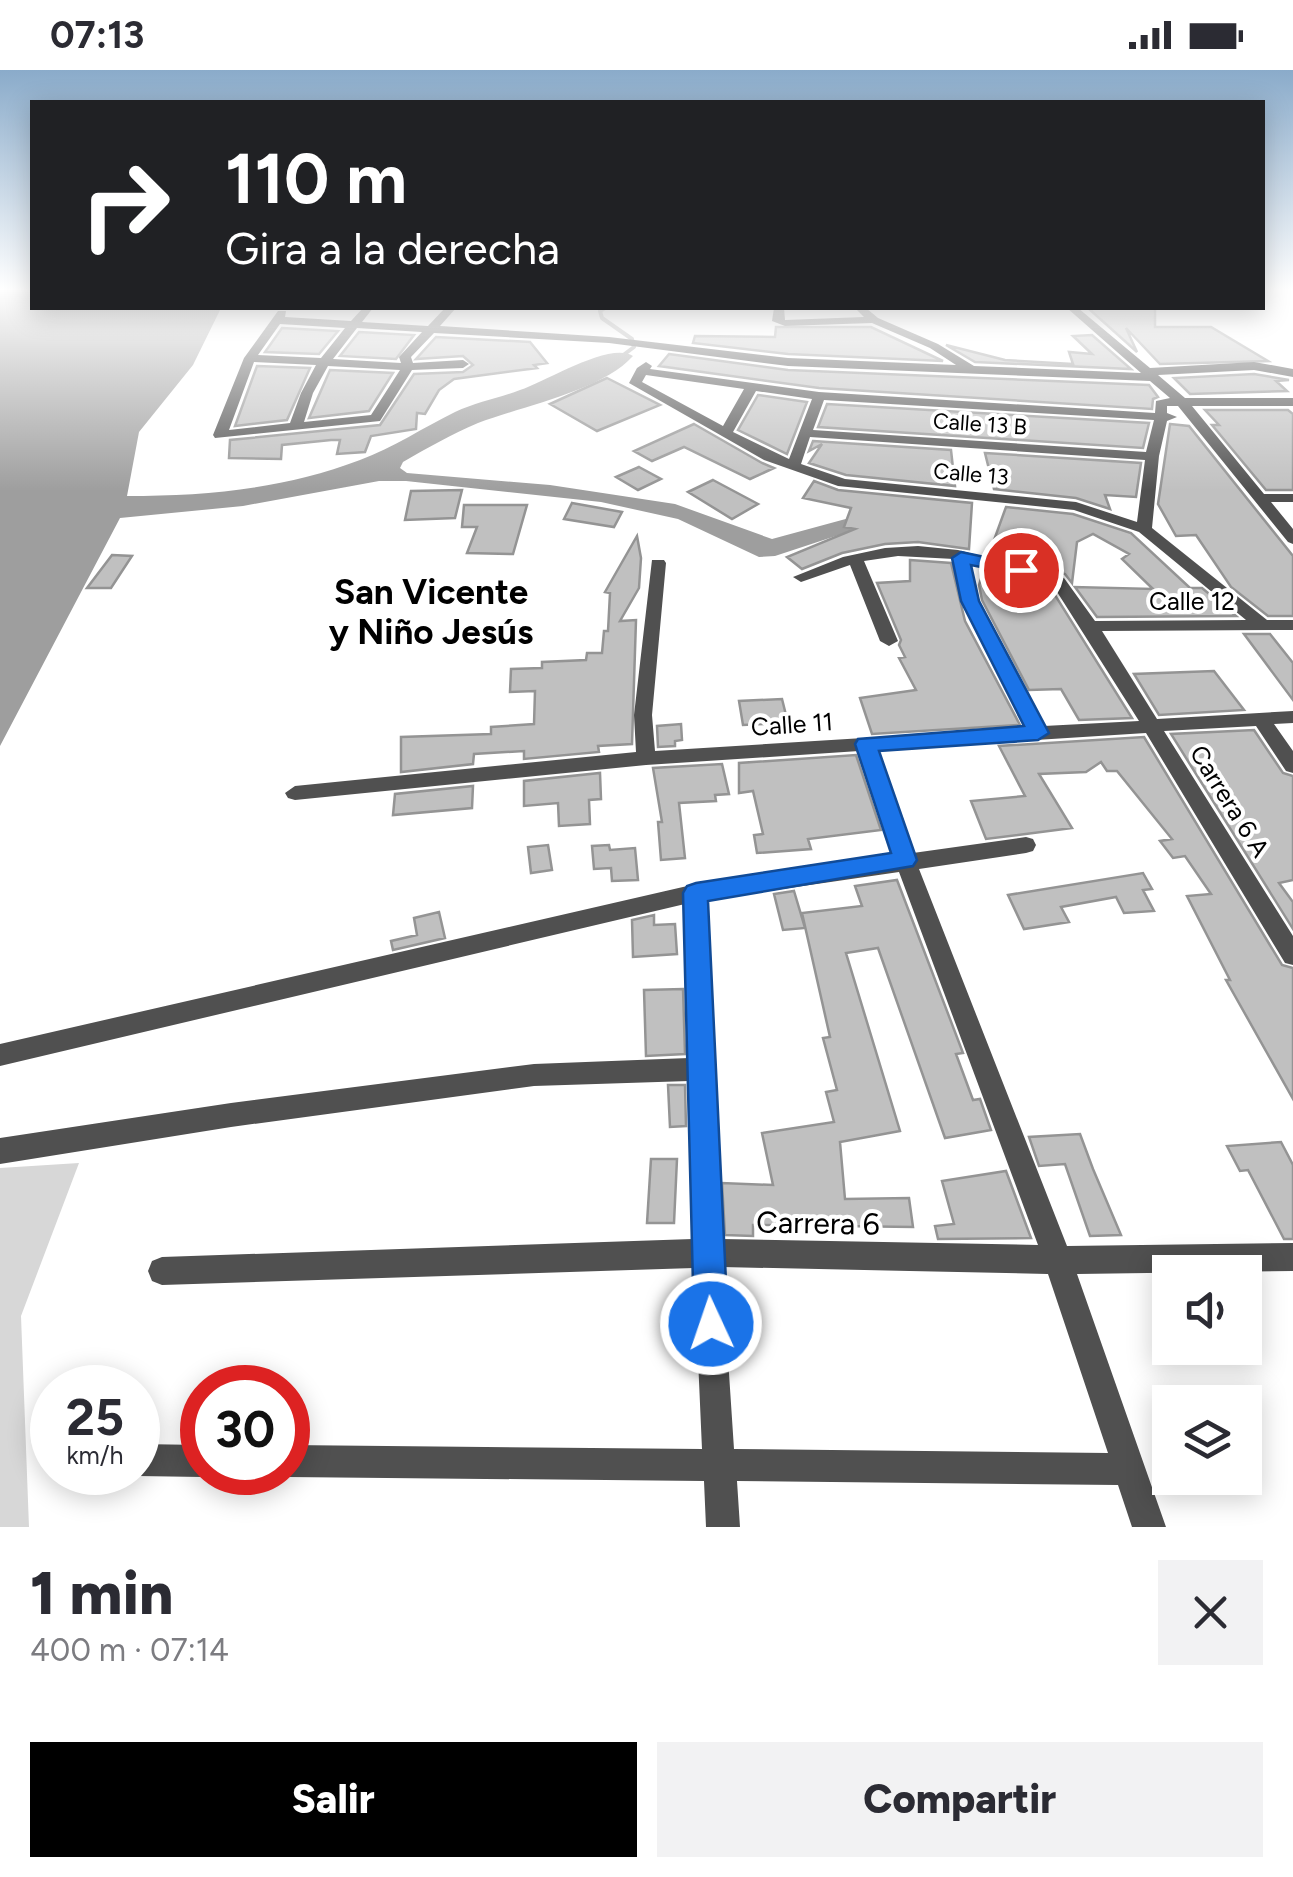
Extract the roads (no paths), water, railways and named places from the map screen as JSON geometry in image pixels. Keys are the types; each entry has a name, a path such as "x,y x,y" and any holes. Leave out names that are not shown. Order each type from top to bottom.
{"street":[{"path":"252,355 220,434 375,418 408,367"},
{"path":"296,426 300,407 329,355"},
{"path":"408,355 408,367"},
{"path":"638,377 658,355"},
{"path":"731,355 788,362 972,370 1149,375 1254,366 1293,373"},
{"path":"948,355 972,370"},
{"path":"1126,355 1182,402 1293,539"},
{"path":"250,358 408,367 463,364"},
{"path":"779,391 788,362"},
{"path":"638,377 819,396 1195,417"},
{"name":"Calle 13","path":"638,377 725,435 793,466 843,483 1076,506 1144,530"},
{"path":"725,435 752,386"},
{"path":"793,466 819,396"},
{"path":"1264,626 1144,530 1152,456 1162,403 1293,402"},
{"name":"Calle 13 B","path":"805,433 1152,456"},
{"path":"1263,498 1293,498"},
{"path":"801,577 855,559 898,552 961,558 1058,581 1151,725"},
{"path":"961,558 970,601 1038,733"},
{"path":"855,559 889,641"},
{"path":"646,758 642,715 658,563"},
{"name":"Calle 12","path":"1090,626 1292,627"},
{"name":"Calle 11","path":"295,793 646,758 1293,717"},
{"path":"1260,718 1293,766"},
{"name":"Carrera 6 A","path":"1151,725 1293,956"},
{"path":"866,744 905,860 1058,1260 1149,1527"},
{"path":"0,1056 696,893 1026,844"},
{"path":"696,893 707,1254 723,1527"},
{"path":"0,1151 231,1114 534,1075 701,1069"},
{"name":"Carrera 6","path":"162,1271 707,1254 1058,1260 1293,1256"},
{"path":"310,1462 1129,1469"}],"district":[{"name":"San Vicente y Niño Jesús","path":"431,612"}]}
